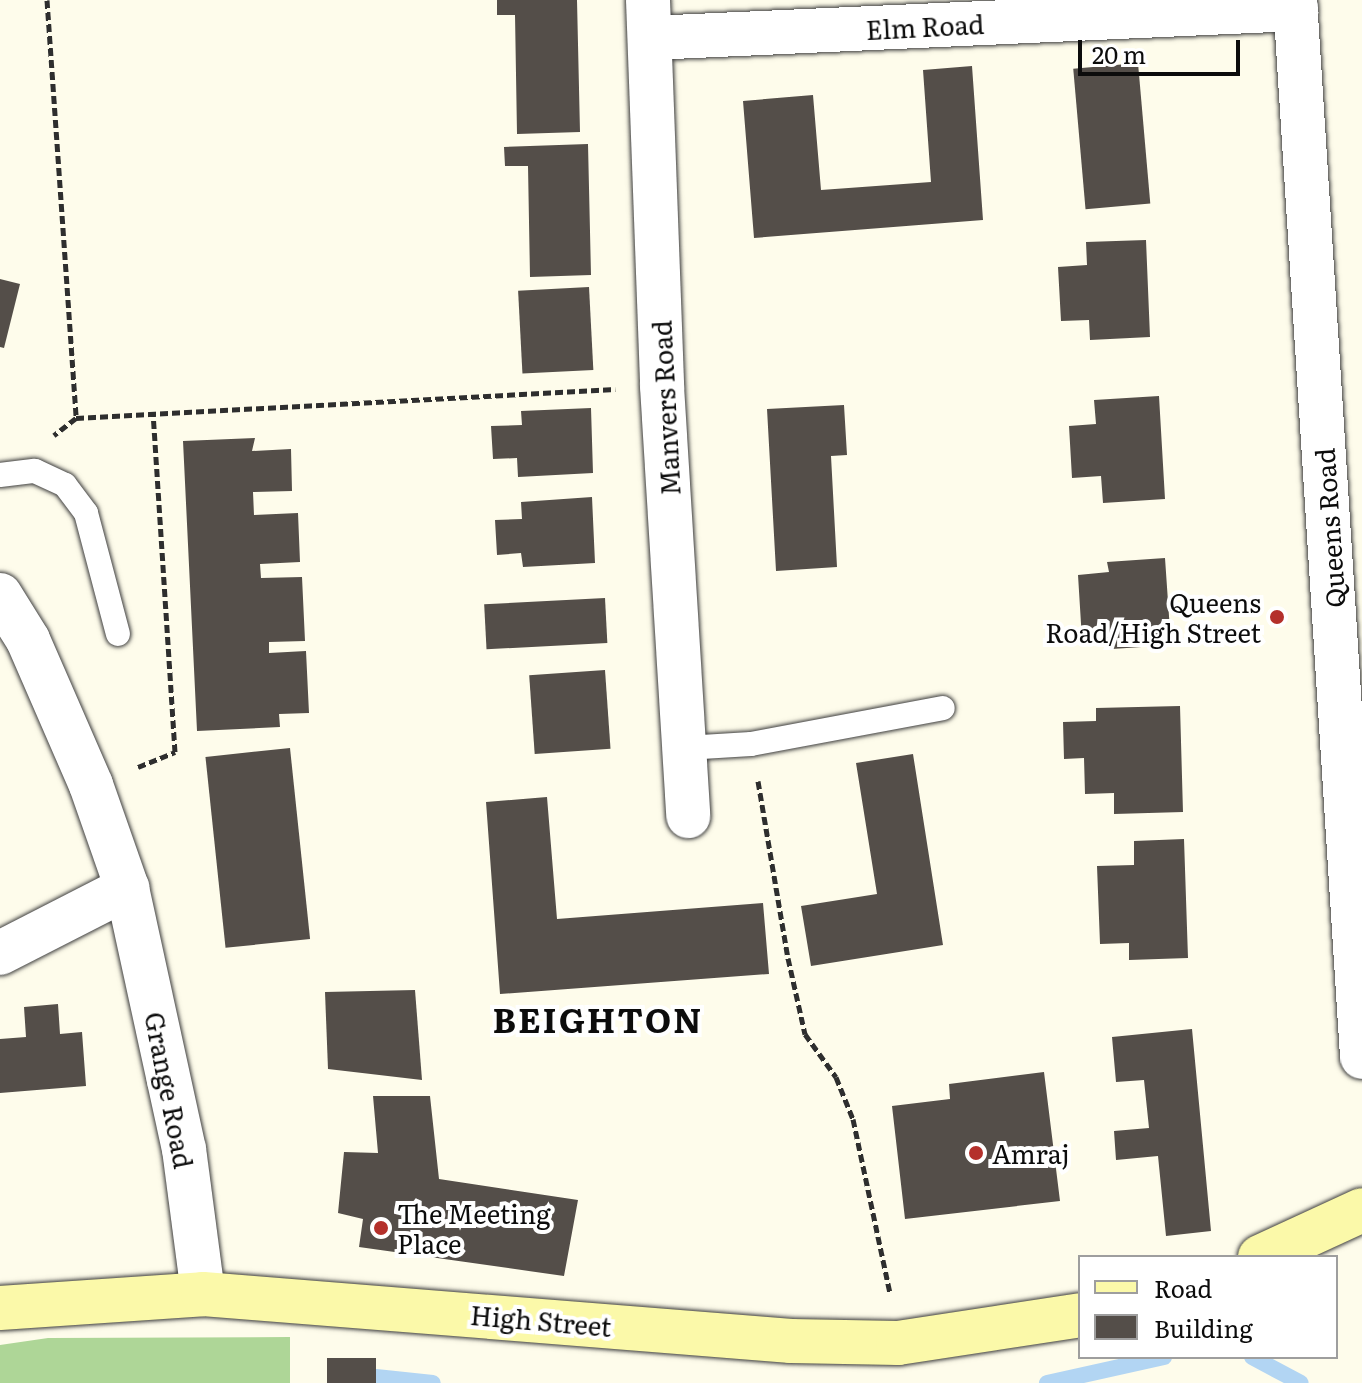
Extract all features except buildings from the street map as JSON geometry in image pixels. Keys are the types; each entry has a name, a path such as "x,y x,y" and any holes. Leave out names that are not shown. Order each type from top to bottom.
{"street":[{"name":"Elm Road","path":"649,19 1296,5"},
{"name":"Queens Road","path":"1296,5 1362,1057"},
{"name":"Manvers Road","path":"649,19 662,386 688,816"},
{"name":"Grange Road","path":"0,595 28,640 91,785 127,888 184,1149 203,1294"},
{"path":"0,953 127,888"},
{"path":"1264,1255 1362,1210"},
{"name":"High Street","path":"0,1308 203,1294 791,1341 898,1343 1078,1315"}],"lane":[{"path":"1,474 35,471 65,485 86,513 118,634"},
{"path":"685,748 751,744 943,708"}],"path":[{"path":"47,0 76,418"},
{"path":"1,474 76,418 662,386"},
{"path":"751,744 788,958 805,1034 836,1077 853,1119 884,1256 898,1343"}],"green space":[{"path":"290,1337 290,1383 0,1383 0,1345 48,1338"}],"waterway":[{"path":"1047,1383 1155,1359"},
{"path":"1256,1359 1301,1383"},
{"path":"376,1377 433,1383"}],"place":[{"name":"Queens Road/High Street","path":"1277,617"},
{"name":"Amraj","path":"976,1153"},
{"name":"The Meeting Place","path":"381,1228"}],"district":[{"name":"BEIGHTON","path":"598,1019"}]}
